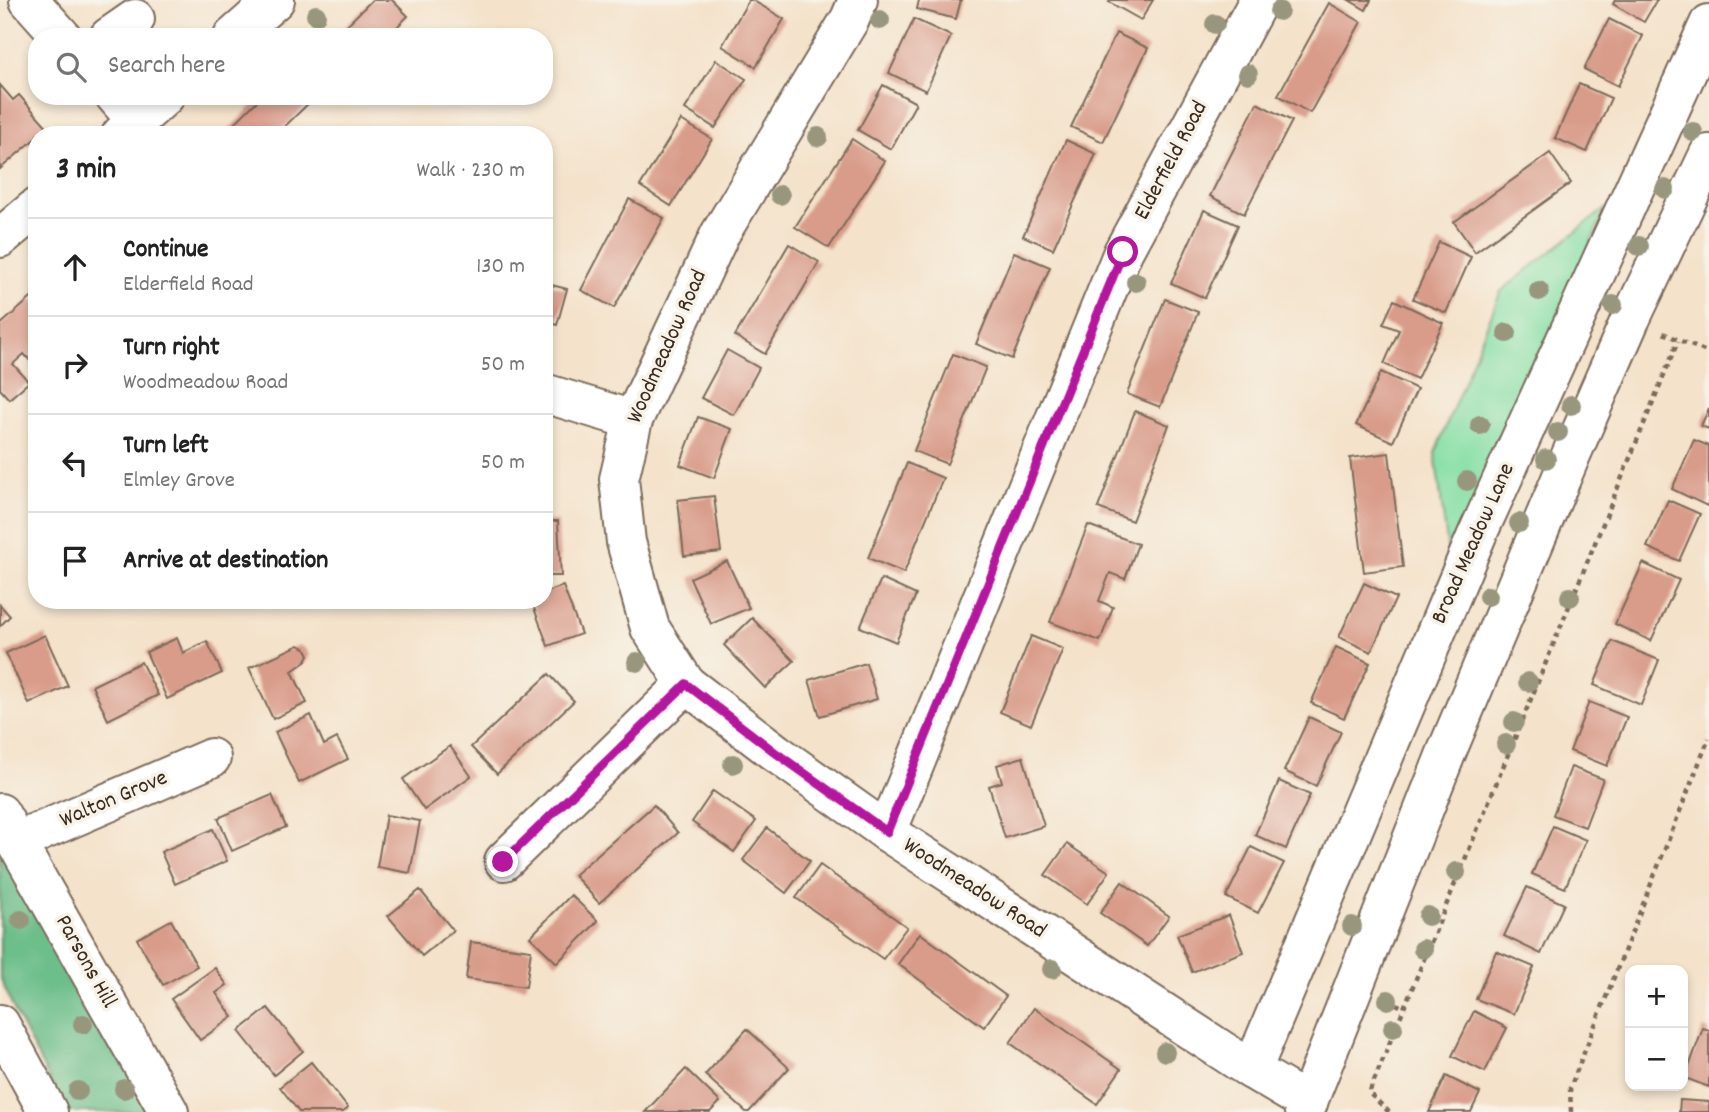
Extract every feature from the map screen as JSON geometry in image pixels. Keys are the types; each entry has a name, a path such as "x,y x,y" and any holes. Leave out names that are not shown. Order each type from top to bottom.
{"street":[{"path":"29,0 54,28"},
{"path":"243,28 275,0"},
{"name":"Woodmeadow Road","path":"858,0 850,19 720,234 633,420 619,479 626,542 650,628 686,684 776,753 887,832 1306,1107"},
{"name":"Elderfield Road","path":"887,832 1123,252 1259,0"},
{"name":"Broad Meadow Lane","path":"1252,1070 1477,535 1709,24"},
{"path":"124,117 147,105"},
{"path":"1306,1107 1452,738 1570,455 1709,154"},
{"path":"0,238 28,215"},
{"path":"553,396 633,420"},
{"path":"503,862 686,684"},
{"name":"Walton Grove","path":"9,828 30,836 211,758"},
{"name":"Parsons Hill","path":"9,828 169,1112"},
{"path":"0,1024 48,1112"}],"path":[{"path":"1631,318 1709,353"},
{"path":"1389,1112 1369,1093 1678,341"},
{"path":"1571,1112 1570,1088 1709,738"},
{"path":"1387,999 1404,1008"}],"green space":[{"path":"1606,208 1449,559 1435,453 1501,291"},
{"path":"0,836 153,1112 66,1112 0,977"}],"building":[{"path":"372,0 392,0 408,16 396,28 344,28"},
{"path":"749,0 784,19 756,67 722,46"},
{"path":"919,0 961,0 956,19 917,9"},
{"path":"1153,0 1141,20 1109,2"},
{"path":"1349,0 1371,0 1366,10"},
{"path":"1615,0 1657,0 1644,22 1613,4"},
{"path":"1329,3 1361,22 1310,113 1278,95"},
{"path":"914,19 951,36 926,91 889,73"},
{"path":"1609,19 1643,36 1618,86 1584,69"},
{"path":"1116,33 1148,48 1103,142 1071,127"},
{"path":"716,60 746,79 715,128 685,109"},
{"path":"1579,84 1611,98 1587,152 1555,138"},
{"path":"0,85 13,100 19,95 46,126 28,126 28,145 0,169"},
{"path":"883,85 916,103 891,149 858,130"},
{"path":"1257,103 1292,121 1244,214 1210,196"},
{"path":"253,105 307,105 285,126 232,126"},
{"path":"681,120 712,139 671,206 640,186"},
{"path":"852,139 885,161 829,248 795,227"},
{"path":"1066,140 1096,154 1053,249 1023,236"},
{"path":"1550,153 1571,183 1475,252 1454,222"},
{"path":"629,199 664,218 614,308 581,290"},
{"path":"1204,210 1238,225 1205,298 1171,283"},
{"path":"1439,242 1471,257 1446,313 1413,299"},
{"path":"789,244 819,262 765,354 735,336"},
{"path":"1014,252 1050,267 1012,359 976,344"},
{"path":"553,285 567,289 557,325 553,324"},
{"path":"1165,299 1198,312 1160,407 1127,394"},
{"path":"1394,300 1443,323 1417,379 1384,364 1399,330 1383,324"},
{"path":"28,301 28,358 24,354 13,364 28,383 9,399 0,389 0,325"},
{"path":"727,350 759,368 734,415 701,398"},
{"path":"953,354 986,367 947,464 914,451"},
{"path":"1381,372 1417,389 1393,442 1356,425"},
{"path":"1709,408 1709,429 1701,426"},
{"path":"1135,411 1169,425 1132,521 1098,508"},
{"path":"698,417 732,429 714,478 680,465"},
{"path":"1694,440 1709,446 1707,506 1672,489"},
{"path":"1389,453 1403,567 1364,572 1350,458"},
{"path":"907,463 943,478 904,573 868,558"},
{"path":"714,496 721,552 684,556 678,500"},
{"path":"1668,500 1700,514 1679,561 1647,547"},
{"path":"553,521 558,521 561,576 553,576"},
{"path":"1088,525 1138,544 1125,579 1110,573 1099,601 1113,607 1100,641 1050,622"},
{"path":"727,561 749,608 711,624 690,578"},
{"path":"1643,563 1679,580 1651,641 1615,624"},
{"path":"881,579 916,595 896,642 860,627"},
{"path":"1364,583 1396,598 1371,652 1339,637"},
{"path":"563,586 581,634 548,646 534,609 553,609 553,590"},
{"path":"0,605 10,616 0,626"},
{"path":"752,618 794,661 765,688 724,645"},
{"path":"45,635 68,686 29,704 6,653"},
{"path":"1031,636 1063,649 1031,725 1000,712"},
{"path":"177,638 183,653 207,641 222,673 167,699 146,652"},
{"path":"1612,641 1659,660 1641,705 1594,685"},
{"path":"299,645 306,649 309,655 305,662 292,671 307,703 273,719 249,668"},
{"path":"1336,647 1370,663 1344,718 1311,703"},
{"path":"141,662 158,695 108,720 92,686"},
{"path":"866,663 877,699 820,716 809,680"},
{"path":"549,674 574,701 497,774 471,747"},
{"path":"1589,702 1627,717 1607,766 1570,751"},
{"path":"311,715 324,745 337,738 348,759 299,783 275,732"},
{"path":"1309,717 1341,732 1316,786 1284,771"},
{"path":"450,746 471,776 424,810 403,779"},
{"path":"1023,757 1044,826 1005,838 989,786 1002,782 997,765"},
{"path":"1571,767 1603,779 1585,827 1553,815"},
{"path":"1279,781 1310,795 1286,849 1255,835"},
{"path":"713,791 756,821 734,852 692,822"},
{"path":"272,795 286,827 232,851 218,818"},
{"path":"654,805 678,833 599,903 574,875"},
{"path":"386,815 420,821 410,873 377,867"},
{"path":"1553,826 1586,840 1565,888 1532,874"},
{"path":"767,828 810,861 786,893 743,860"},
{"path":"213,829 227,861 175,884 161,852"},
{"path":"1067,844 1109,872 1087,904 1045,875"},
{"path":"1251,847 1284,863 1258,913 1226,897"},
{"path":"820,865 907,927 883,959 796,898"},
{"path":"1122,882 1169,916 1147,946 1100,913"},
{"path":"1527,887 1564,904 1541,954 1504,936"},
{"path":"420,890 453,930 422,956 388,916"},
{"path":"571,895 598,921 557,963 530,937"},
{"path":"1229,915 1243,952 1192,972 1177,935"},
{"path":"171,920 197,966 163,985 137,939"},
{"path":"920,933 1006,996 984,1027 898,964"},
{"path":"471,942 531,950 526,987 466,979"},
{"path":"1496,951 1534,967 1514,1014 1476,999"},
{"path":"215,968 227,985 216,993 233,1017 200,1040 171,999"},
{"path":"268,1008 303,1051 274,1075 239,1031"},
{"path":"1034,1008 1121,1069 1097,1104 1010,1043"},
{"path":"1474,1011 1507,1028 1485,1072 1452,1056"},
{"path":"1703,1028 1709,1030 1709,1087 1688,1079 1688,1070"},
{"path":"747,1029 789,1068 749,1112 705,1075"},
{"path":"311,1062 348,1108 343,1112 299,1112 280,1087"},
{"path":"686,1069 720,1102 710,1112 645,1112"},
{"path":"1446,1076 1480,1093 1471,1112 1429,1112"},
{"path":"1680,1100 1709,1102 1709,1112 1679,1112"}],"route":[{"path":"503,862 686,684 776,753 887,832 1123,252"}]}
